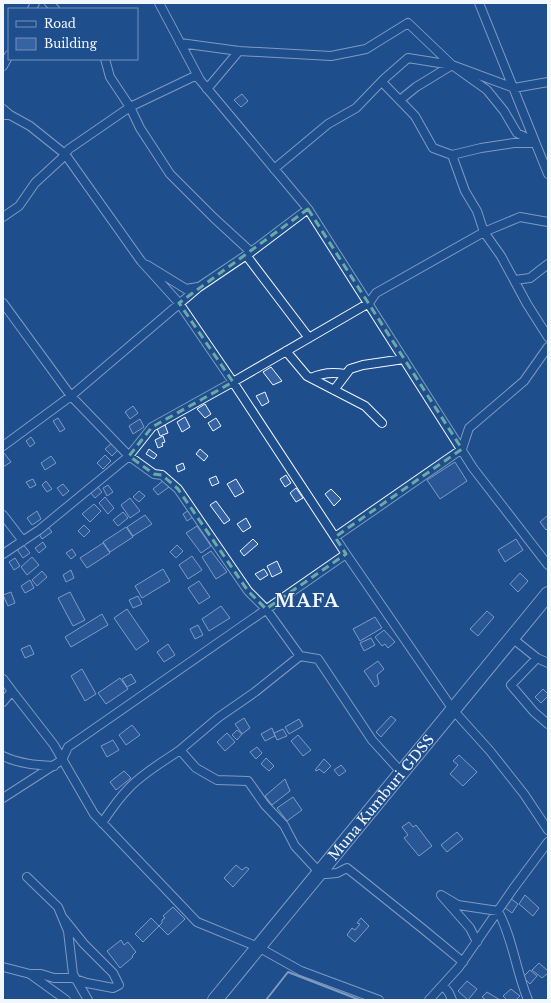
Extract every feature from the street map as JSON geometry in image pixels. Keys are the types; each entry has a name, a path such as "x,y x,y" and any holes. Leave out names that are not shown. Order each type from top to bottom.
{"highway":[{"name":"Muna Kumburi GDSS","path":"215,1000 454,711 548,594"}],"street":[{"path":"159,3 197,75 207,89 308,209 474,468 548,565"},
{"path":"479,3 548,174"},
{"path":"180,43 239,51 331,56 366,49 408,23 452,65 486,90 504,111 517,134 535,142"},
{"path":"207,89 239,51"},
{"path":"3,66 8,57"},
{"path":"274,169 328,124 356,108 408,58 452,65 514,88 548,82"},
{"path":"105,60 110,77 130,107 140,128 170,174 248,254 309,338"},
{"path":"400,100 416,87 452,65"},
{"path":"3,217 19,206 35,183 69,149 130,107 197,75"},
{"path":"382,82 415,116 433,148 452,155 481,148 535,142"},
{"path":"3,109 7,115 30,126 65,154 141,261 178,303 233,382 335,538 454,711 490,751 524,794 548,830"},
{"path":"452,155 465,191 477,211 484,232 501,256 527,304 548,337"},
{"path":"3,446 72,396 178,303 248,254 308,209"},
{"path":"3,554 39,530 129,456 152,427 369,304 376,293 484,232 520,217 548,222"},
{"path":"141,261 186,289 199,287"},
{"path":"515,280 530,278 548,264"},
{"path":"3,302 72,396 129,456 154,474 162,475 178,489 248,591 266,609 300,656 318,659 372,740 402,773"},
{"path":"335,538 462,449 469,428 524,381 548,347"},
{"path":"286,351 307,376 365,406 382,423"},
{"path":"334,390 350,369 363,365 404,359"},
{"path":"311,378 318,375 337,373 345,374"},
{"path":"3,515 23,541"},
{"path":"3,797 54,766 62,760 68,747 346,554"},
{"path":"512,638 537,658 548,663"},
{"path":"102,823 110,810 130,787 148,772 180,750 219,717 255,692 300,656"},
{"path":"537,658 511,685 534,712 548,724"},
{"path":"3,680 54,745 94,814 196,922 258,948 301,971 379,1000"},
{"path":"3,702 12,691"},
{"path":"180,750 196,768 217,780 248,781 265,805 284,825 295,846 320,873 337,873 347,868 462,962"},
{"path":"3,756 12,761 54,766"},
{"path":"429,1000 462,962 548,842"},
{"path":"27,877 58,907 68,931 73,974 88,1000"},
{"path":"477,942 470,928 441,895 458,905 498,911"},
{"path":"498,911 510,939 522,985 528,1000"},
{"path":"3,968 30,974 41,974 54,978 72,978 87,983 113,988 119,985 113,973 84,944 63,918"},
{"path":"30,974 66,1000"},
{"path":"443,985 452,1000"}],"highlighted area":[{"path":"308,209 462,449 335,537 346,554 266,609 248,591 178,489 162,475 154,474 129,456 152,427 233,382 179,303"}],"building":[{"path":"242,94 248,101 241,107 234,100"},
{"path":"271,367 282,381 273,385 263,372"},
{"path":"265,392 269,402 262,406 256,396"},
{"path":"205,404 211,414 205,418 197,409"},
{"path":"133,406 138,413 130,419 125,412"},
{"path":"185,417 190,427 182,432 177,422"},
{"path":"58,418 65,429 60,432 53,421"},
{"path":"216,418 221,426 213,431 208,423"},
{"path":"140,419 144,427 133,434 129,426"},
{"path":"165,425 168,433 160,436 157,428"},
{"path":"163,436 165,442 162,443 163,446 158,448 155,440"},
{"path":"31,437 35,443 30,447 26,441"},
{"path":"112,443 118,450 112,456 105,449"},
{"path":"149,449 157,455 154,459 146,454"},
{"path":"200,449 208,456 204,461 196,454"},
{"path":"4,453 11,462 3,467 3,454"},
{"path":"105,455 111,461 103,469 97,463"},
{"path":"51,456 56,463 45,470 41,463"},
{"path":"455,462 467,481 440,499 427,480"},
{"path":"183,463 185,469 178,472 176,466"},
{"path":"286,475 291,483 285,487 280,479"},
{"path":"216,476 219,483 212,486 209,479"},
{"path":"33,479 36,485 30,488 26,482"},
{"path":"236,479 244,492 235,497 227,484"},
{"path":"164,480 169,487 158,495 153,489"},
{"path":"46,481 52,489 47,492 42,485"},
{"path":"63,484 69,491 63,496 57,488"},
{"path":"108,485 113,492 107,496 103,488"},
{"path":"97,486 102,492 95,498 90,492"},
{"path":"296,488 303,498 296,502 290,493"},
{"path":"331,489 341,499 334,506 325,494"},
{"path":"139,491 145,496 139,502 133,497"},
{"path":"105,497 114,508 108,514 99,503"},
{"path":"130,498 140,511 130,518 121,505"},
{"path":"216,501 230,520 224,524 210,505"},
{"path":"94,504 101,511 90,522 82,514"},
{"path":"189,510 193,517 187,521 183,514"},
{"path":"37,511 41,519 32,525 27,518"},
{"path":"123,512 128,518 118,526 113,520"},
{"path":"145,515 152,524 133,536 127,527"},
{"path":"548,515 548,528 546,530 540,522"},
{"path":"246,518 251,527 243,532 237,524"},
{"path":"84,525 90,531 84,537 78,531"},
{"path":"197,526 211,546 201,553 186,533"},
{"path":"48,527 52,532 42,539 39,534"},
{"path":"126,527 133,537 110,552 103,542"},
{"path":"253,539 258,544 244,556 240,551"},
{"path":"516,539 523,550 505,562 498,550"},
{"path":"43,542 46,547 39,553 35,548"},
{"path":"103,543 110,553 87,568 80,558"},
{"path":"23,544 30,553 23,558 16,548"},
{"path":"177,545 183,551 176,558 170,552"},
{"path":"72,549 76,555 71,559 66,553"},
{"path":"211,551 227,572 216,579 202,557"},
{"path":"192,556 202,570 188,579 179,565"},
{"path":"32,557 39,565 27,575 21,567"},
{"path":"15,558 20,566 14,570 9,562"},
{"path":"277,561 282,572 272,577 267,566"},
{"path":"163,569 170,581 142,598 135,586"},
{"path":"264,569 268,575 260,580 255,574"},
{"path":"71,570 74,578 66,582 63,575"},
{"path":"42,571 47,577 37,586 32,580"},
{"path":"520,573 528,581 518,592 510,584"},
{"path":"30,580 34,588 25,593 21,586"},
{"path":"199,581 210,597 199,604 188,588"},
{"path":"11,592 15,603 8,606 3,595"},
{"path":"70,592 85,620 73,626 58,598"},
{"path":"138,596 142,604 133,608 129,600"},
{"path":"221,606 230,618 209,631 202,619"},
{"path":"127,609 149,641 136,650 114,618"},
{"path":"487,611 494,617 478,636 470,629"},
{"path":"102,614 108,625 71,647 65,637"},
{"path":"375,617 382,628 360,641 353,629"},
{"path":"198,625 203,635 195,639 190,629"},
{"path":"384,630 395,642 388,648 385,644 382,646 375,637"},
{"path":"371,638 375,645 364,651 360,643"},
{"path":"168,644 175,655 164,662 157,652"},
{"path":"30,645 34,654 25,658 21,649"},
{"path":"378,661 384,669 377,675 379,684 375,687 364,671"},
{"path":"82,669 96,694 85,701 71,676"},
{"path":"131,674 136,682 127,687 122,679"},
{"path":"120,678 128,689 106,704 98,693"},
{"path":"543,689 548,696 541,703 535,697"},
{"path":"391,716 396,720 381,737 376,732"},
{"path":"244,718 250,728 242,734 235,724"},
{"path":"299,719 303,726 289,734 285,727"},
{"path":"132,725 140,735 126,745 119,735"},
{"path":"272,728 275,736 265,741 261,734"},
{"path":"283,729 287,736 277,740 274,733"},
{"path":"237,730 242,734 237,740 232,735"},
{"path":"227,733 235,742 225,751 217,742"},
{"path":"298,735 311,750 303,756 291,741"},
{"path":"113,740 119,750 107,757 101,746"},
{"path":"257,747 262,753 256,759 250,752"},
{"path":"459,755 477,772 463,786 450,774 458,765 453,761"},
{"path":"266,758 274,766 269,771 261,764"},
{"path":"324,759 331,766 324,773 319,769 317,771 315,770"},
{"path":"341,765 346,771 339,776 334,770"},
{"path":"124,771 131,778 116,790 110,782"},
{"path":"285,779 290,791 272,805 265,796"},
{"path":"293,797 302,810 287,821 277,808"},
{"path":"409,822 413,827 416,825 432,846 419,856 404,838 408,835 402,827"},
{"path":"457,832 463,839 447,852 441,845"},
{"path":"236,865 242,870 246,867 249,869 233,887 224,878"},
{"path":"525,895 539,908 533,916 519,904"},
{"path":"510,898 518,904 512,913 505,908"},
{"path":"173,907 185,919 168,935 159,926 165,918 163,916"},
{"path":"151,918 159,926 143,942 135,934"},
{"path":"361,918 369,926 355,942 347,935 352,928 355,930 360,924 357,923"},
{"path":"121,940 124,945 128,942 136,952 132,956 133,957 120,968 107,951"},
{"path":"539,963 548,971 548,973 542,978 532,970"},
{"path":"530,970 537,976 530,984 523,977"},
{"path":"467,981 477,989 468,1000 458,991"},
{"path":"511,989 520,996 516,1000 507,1000 503,996"},
{"path":"487,992 500,1000 486,1000 482,997"}],"wall":[{"path":"266,1000 288,972 360,1000"}],"district":[{"name":"MAFA","path":"307,601"}]}
